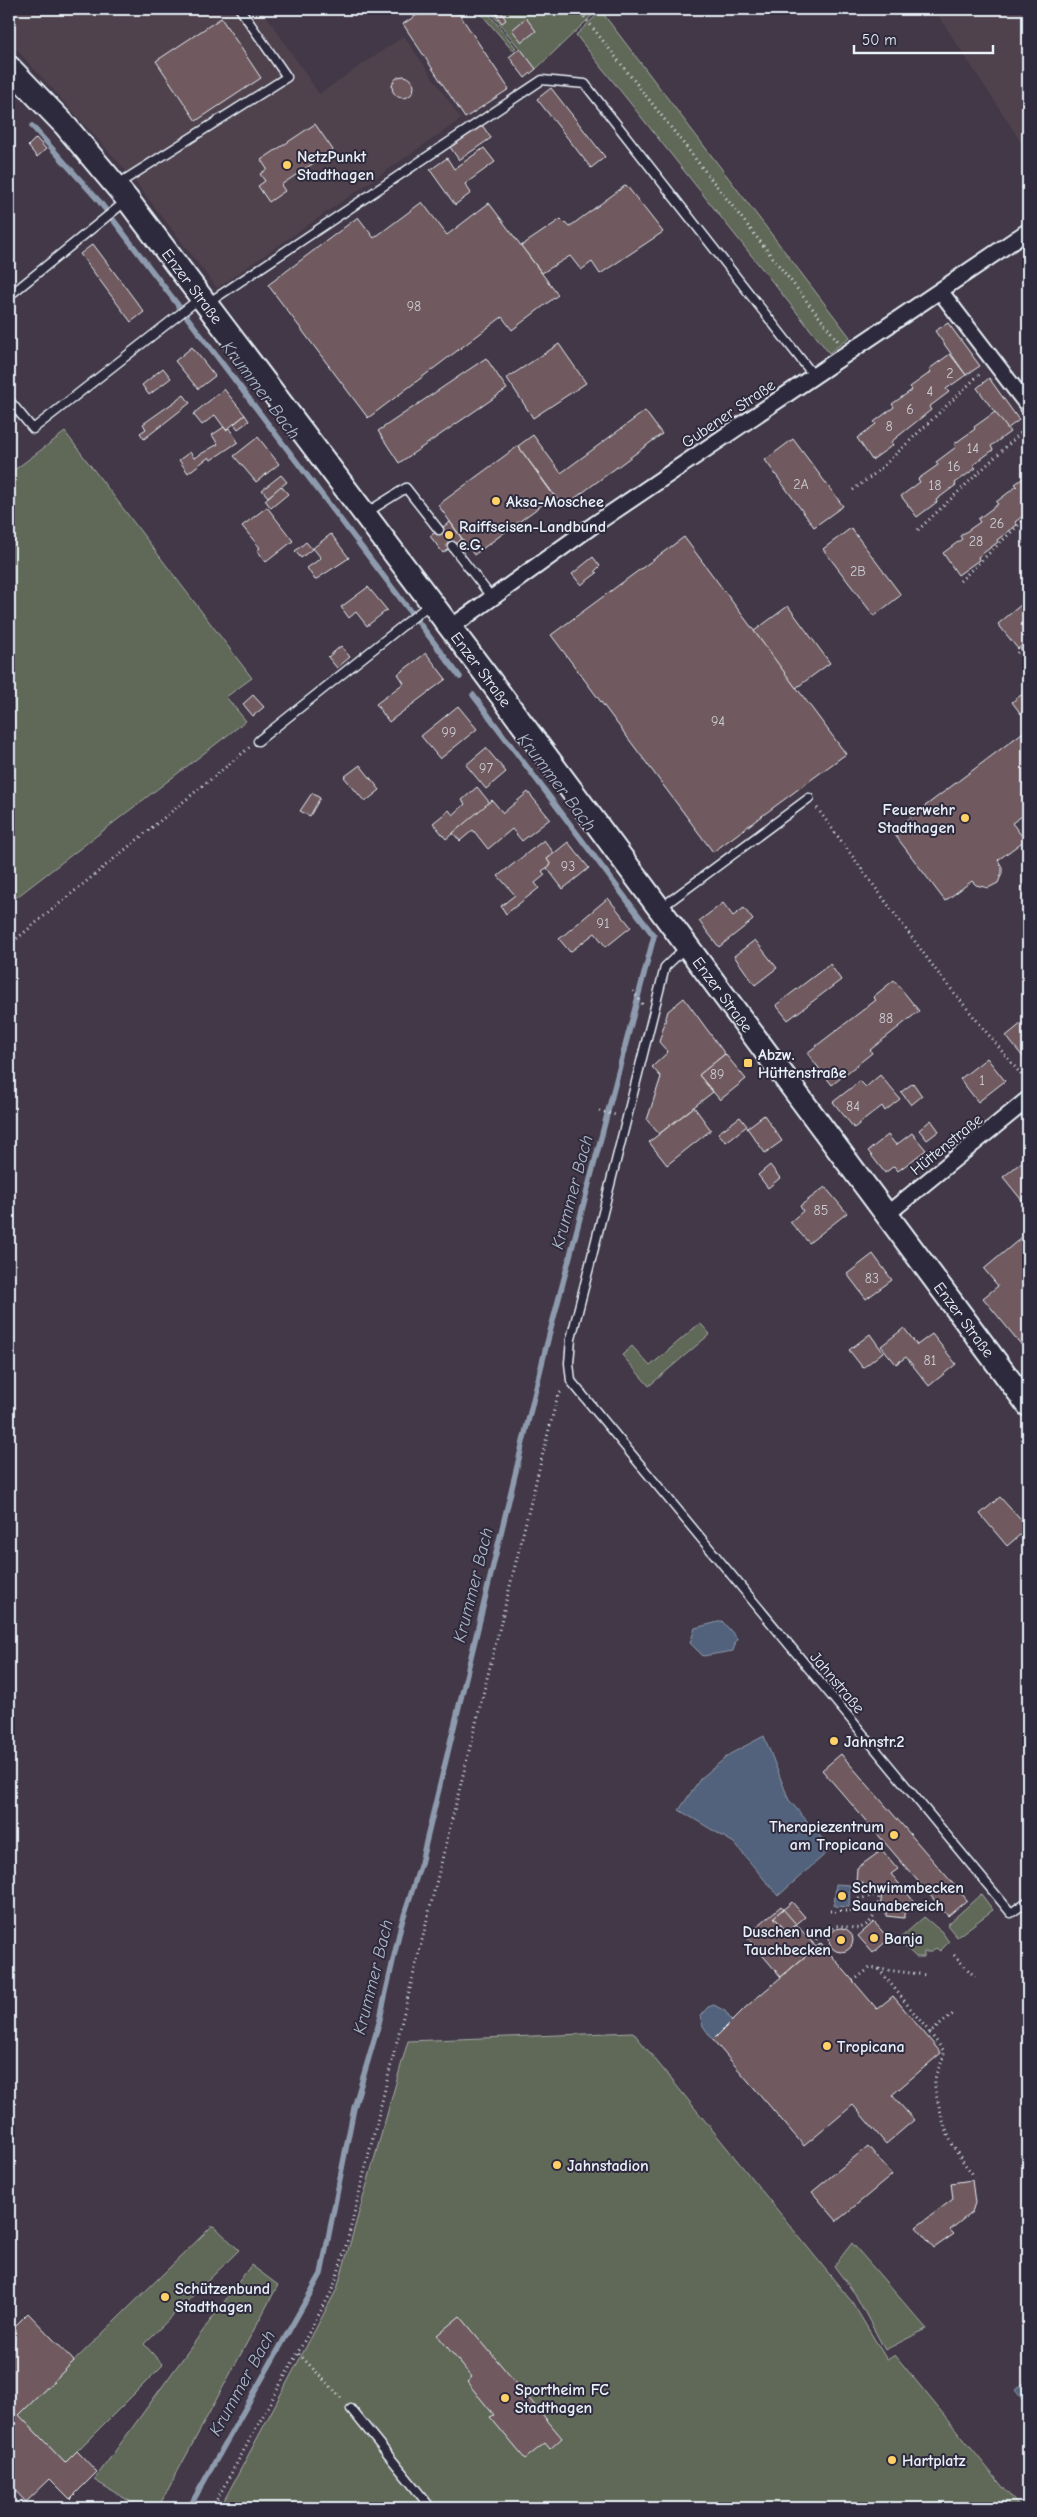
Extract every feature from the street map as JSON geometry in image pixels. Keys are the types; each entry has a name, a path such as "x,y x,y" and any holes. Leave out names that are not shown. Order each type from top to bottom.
{"main road":[{"name":"Enzer Straße","path":"9,67 64,124 199,303 364,514 420,612 450,628 1028,1404"}],"street":[{"name":"Gubener Straße","path":"450,628 594,524 1028,231"},
{"path":"940,291 1028,406"},
{"name":"Hüttenstraße","path":"886,1215 1028,1099"}],"lane":[{"path":"9,296 106,216 119,198 287,77 240,9"},
{"path":"9,400 33,429 179,314 199,303 542,80 585,84 814,376"},
{"path":"364,514 406,488 439,530"},
{"path":"452,546 492,598"},
{"path":"258,741 420,612"},
{"path":"660,908 809,798"},
{"path":"572,1381 569,1363 571,1339 665,967 686,947"},
{"name":"Jahnstraße","path":"572,1381 707,1547 1011,1913 1028,1901"},
{"path":"351,2409 431,2508"}],"path":[{"path":"578,9 848,354"},
{"path":"853,490 877,472 994,360"},
{"path":"918,530 1028,426"},
{"path":"960,581 1028,516"},
{"path":"1016,653 1028,643"},
{"path":"9,945 258,741"},
{"path":"809,798 938,973 1028,1083"},
{"path":"633,991 641,1002"},
{"path":"599,1111 620,1116"},
{"path":"212,2508 299,2354 333,2289 346,2246 558,1395 572,1381"},
{"path":"812,1943 836,1926 858,1928 865,1925 876,1912 880,1894 859,1899 851,1911 830,1911"},
{"path":"954,1955 975,1977"},
{"path":"853,1981 870,1968 927,1975"},
{"path":"879,1969 944,2051 942,2064 935,2076 935,2088 944,2131 948,2140 975,2177"},
{"path":"930,2033 953,2014"},
{"path":"299,2354 351,2409"}],"shaded area":[{"path":"10,9 262,9 319,94 404,36 461,119 217,288 130,175 9,41"},
{"path":"934,9 1028,9 1028,153 992,97"}],"green space":[{"path":"477,9 485,9 516,48 512,50"},
{"path":"488,9 599,9 536,69"},
{"path":"601,11 850,337 829,353 576,35"},
{"path":"65,432 252,678 226,697 246,721 9,903 9,474"},
{"path":"700,1323 710,1334 649,1386 622,1355 632,1346 650,1366"},
{"path":"981,1894 993,1910 957,1937 947,1925"},
{"path":"924,1917 942,1932 949,1942 940,1951 936,1948 931,1952 924,1952 924,1957 916,1957 898,1940"},
{"name":"Jahnstadion","path":"633,2032 852,2302 887,2360 895,2355 1020,2508 220,2508 337,2289 408,2041"},
{"name":"Schützenbund Stadthagen","path":"213,2225 239,2250 144,2344 163,2365 65,2463 19,2415"},
{"path":"852,2243 926,2329 885,2350 855,2294 834,2266"},
{"path":"251,2265 278,2285 158,2508 141,2508 94,2480"}],"water":[{"path":"722,1621 737,1638 733,1651 703,1656 690,1643 695,1628"},
{"path":"764,1736 789,1800 831,1849 778,1896 734,1843 679,1810 700,1779 730,1754"},
{"name":"Schwimmbecken Saunabereich","path":"836,1884 850,1885 849,1907 834,1906"},
{"path":"714,2005 725,2011 732,2021 713,2040 703,2026 700,2016 708,2007"},
{"path":"1028,2380 1028,2407 1015,2390"}],"building":[{"path":"426,9 456,9 509,89 465,118 403,24"},
{"path":"501,12 506,20 502,23 496,15"},
{"path":"221,18 261,78 196,121 156,61"},
{"path":"526,18 536,31 522,42 512,30"},
{"path":"520,48 536,69 525,78 509,57"},
{"path":"403,76 411,79 414,87 411,95 403,98 395,95 392,87 395,79"},
{"path":"551,88 605,157 591,168 537,99"},
{"name":"NetzPunkt Stadthagen","path":"315,124 333,150 281,185 285,191 269,202 258,186 265,181 260,174 267,169 261,160"},
{"path":"482,125 491,138 459,160 450,147"},
{"path":"36,138 46,149 37,157 28,146"},
{"path":"484,148 495,162 465,184 471,193 455,205 430,170 447,158 454,169"},
{"path":"626,185 663,232 600,274 592,262 581,270 570,256 542,273 521,246 561,219 569,227"},
{"path":"422,202 447,235 489,203 558,295 512,330 502,317 368,418 268,285 358,217 374,238"},
{"path":"93,244 144,312 131,322 80,254"},
{"path":"948,323 980,366 966,375 935,331"},
{"path":"559,344 586,383 533,418 507,378"},
{"path":"192,347 215,376 198,389 175,361"},
{"path":"950,354 966,375 946,389 949,392 929,407 931,410 891,442 893,445 872,460 857,438 894,407 892,404 912,390 910,387 931,372 929,369"},
{"path":"486,358 507,389 399,463 378,431"},
{"path":"163,368 171,378 149,395 142,385"},
{"path":"989,378 1019,420 1007,429 977,388"},
{"path":"224,389 245,415 226,430 215,415 202,425 193,414"},
{"path":"184,395 190,403 144,439 140,433 146,429 143,424"},
{"path":"645,411 662,434 563,507 518,446 533,435 561,473"},
{"path":"995,412 1010,432 991,446 993,450 973,465 976,468 955,483 956,485 936,500 937,502 917,517 901,496 920,482 918,479 938,465 936,462 956,447 954,444"},
{"path":"245,415 249,421 238,429 234,424"},
{"path":"224,427 226,430 229,428 238,442 211,460 209,457 188,473 179,460 190,452 194,458 218,444 212,435"},
{"path":"258,437 279,464 256,482 234,456"},
{"path":"793,439 843,506 814,527 765,460"},
{"name":"Aksa-Moschee","path":"518,446 554,496 474,555 438,505"},
{"path":"281,475 287,482 268,497 262,490"},
{"path":"1028,475 1028,512 1015,522 1017,525 978,557 979,560 958,575 943,553 962,539 960,536 980,522 978,519 998,504 996,502 1017,486 1015,484"},
{"path":"281,486 288,494 271,508 265,500"},
{"path":"267,507 293,541 266,562 257,550 260,548 242,526"},
{"path":"450,522 462,539 443,553 430,536"},
{"path":"851,528 901,595 874,616 823,549"},
{"path":"331,534 349,558 315,580 307,568 321,558 313,548"},
{"path":"684,537 846,754 713,852 551,635"},
{"path":"306,542 312,549 301,558 295,551"},
{"path":"593,557 600,566 595,571 597,573 581,585 572,574"},
{"path":"368,587 387,610 367,626 356,612 349,618 341,607"},
{"path":"1028,599 1028,640 1018,649 998,624"},
{"path":"788,606 830,663 796,688 754,631"},
{"path":"341,646 350,657 337,668 328,657"},
{"path":"426,653 446,679 389,722 376,704 404,683 398,674"},
{"path":"1025,692 1028,696 1028,708 1021,714 1012,702"},
{"path":"253,695 264,707 253,716 243,704"},
{"path":"458,706 477,729 440,759 421,736"},
{"name":"Feuerwehr Stadthagen","path":"1026,730 1028,734 1028,812 1012,823 1025,840 998,860 1002,867 1002,873 998,883 988,888 976,885 972,881 945,901 892,831"},
{"path":"486,748 506,772 486,789 466,765"},
{"path":"360,765 380,790 365,802 344,777"},
{"path":"477,787 490,803 446,839 433,823 449,810 453,815 465,804 462,800"},
{"path":"528,792 550,819 522,841 512,829 488,849 473,830 460,841 453,833 492,800 503,813"},
{"path":"312,793 320,798 310,816 300,811"},
{"path":"544,840 554,853 547,859 551,865 542,871 545,875 535,883 539,888 506,914 501,906 515,895 498,876"},
{"path":"568,842 589,868 563,889 547,868 551,865 547,859"},
{"path":"1028,880 1028,898 1020,889"},
{"path":"608,898 631,927 606,947 595,933 570,952 559,939"},
{"path":"723,903 733,916 744,908 753,920 719,947 699,921"},
{"path":"755,940 777,968 755,985 734,956"},
{"path":"830,964 841,980 788,1020 776,1005"},
{"path":"894,980 919,1011 870,1050 872,1053 832,1085 807,1053 876,1000 873,997"},
{"path":"684,998 725,1054 699,1075 713,1092 659,1134 647,1120 661,1077 652,1067 668,1052 659,1042 668,1011"},
{"path":"1028,1018 1028,1061 1027,1062 1006,1036"},
{"path":"725,1054 746,1079 720,1100 699,1075"},
{"path":"987,1058 1005,1081 978,1102 960,1079"},
{"path":"880,1075 900,1099 885,1111 882,1106 854,1128 833,1102 860,1081 866,1087"},
{"path":"913,1083 922,1096 911,1105 901,1092"},
{"path":"694,1107 711,1130 667,1165 649,1142"},
{"path":"764,1115 782,1141 765,1153 747,1128"},
{"path":"740,1117 747,1126 726,1142 718,1133"},
{"path":"931,1120 939,1131 927,1140 919,1130"},
{"path":"912,1133 926,1150 898,1171 894,1166 885,1173 868,1151 888,1135 896,1145"},
{"path":"1028,1157 1028,1200 1024,1203 1003,1177"},
{"path":"770,1165 780,1178 768,1188 758,1175"},
{"path":"825,1187 847,1213 809,1243 790,1222 803,1211 800,1206"},
{"path":"1028,1232 1028,1353 983,1298 998,1286 984,1269"},
{"path":"873,1254 892,1280 866,1299 847,1274"},
{"path":"904,1328 917,1345 932,1334 956,1364 929,1386 906,1357 896,1364 881,1346"},
{"path":"870,1334 883,1352 863,1368 849,1350"},
{"path":"1000,1497 1028,1528 1007,1546 980,1514"},
{"name":"Therapiezentrum am Tropicana","path":"841,1754 967,1900 948,1916 822,1770"},
{"path":"882,1850 898,1869 891,1874 916,1904 904,1913 904,1918 886,1916 886,1910 880,1909 882,1893 878,1888 863,1888 863,1883 856,1883 857,1868"},
{"path":"792,1902 805,1917 787,1932 774,1917"},
{"path":"781,1906 783,1909 774,1917 787,1932 796,1924 816,1947 781,1977 746,1936"},
{"path":"783,1909 796,1924 787,1932 774,1917"},
{"name":"Banja","path":"874,1922 889,1939 873,1953 858,1936"},
{"name":"Duschen und Tauchbecken","path":"841,1928 850,1931 853,1940 850,1949 841,1952 832,1949 829,1940 832,1931"},
{"name":"Tropicana","path":"821,1943 877,2009 893,1996 941,2053 892,2095 914,2120 886,2144 853,2105 804,2146 713,2040 746,2007"},
{"path":"868,2146 892,2175 837,2221 812,2192"},
{"path":"972,2180 975,2203 972,2212 950,2230 954,2234 934,2248 916,2227 953,2199 951,2183"},
{"path":"28,2313 74,2361 19,2415 65,2463 77,2451 97,2472 70,2499 50,2479 26,2502 9,2484 9,2332"},
{"name":"Sportheim FC Stadthagen","path":"460,2316 562,2438 550,2449 545,2443 525,2459 490,2417 494,2415 467,2382 472,2377 437,2335"}],"waterway":[{"name":"Krummer Bach","path":"32,126 99,201 460,677"},
{"name":"Krummer Bach","path":"189,2508 321,2274 354,2108 379,2023 401,1925 421,1863 545,1351 654,936 473,695"}],"place":[{"name":"NetzPunkt Stadthagen","path":"287,165"},
{"name":"Aksa-Moschee","path":"496,501"},
{"name":"Raiffseisen-Landbund e.G.","path":"449,535"},
{"name":"Feuerwehr Stadthagen","path":"965,818"},
{"name":"Abzw. Hüttenstraße","path":"748,1063"},
{"name":"Jahnstr.2","path":"834,1741"},
{"name":"Therapiezentrum am Tropicana","path":"894,1835"},
{"name":"Schwimmbecken Saunabereich","path":"842,1896"},
{"name":"Banja","path":"874,1938"},
{"name":"Duschen und Tauchbecken","path":"841,1940"},
{"name":"Tropicana","path":"827,2046"},
{"name":"Jahnstadion","path":"557,2165"},
{"name":"Schützenbund Stadthagen","path":"165,2297"},
{"name":"Sportheim FC Stadthagen","path":"505,2398"},
{"name":"Hartplatz","path":"892,2460"}]}
